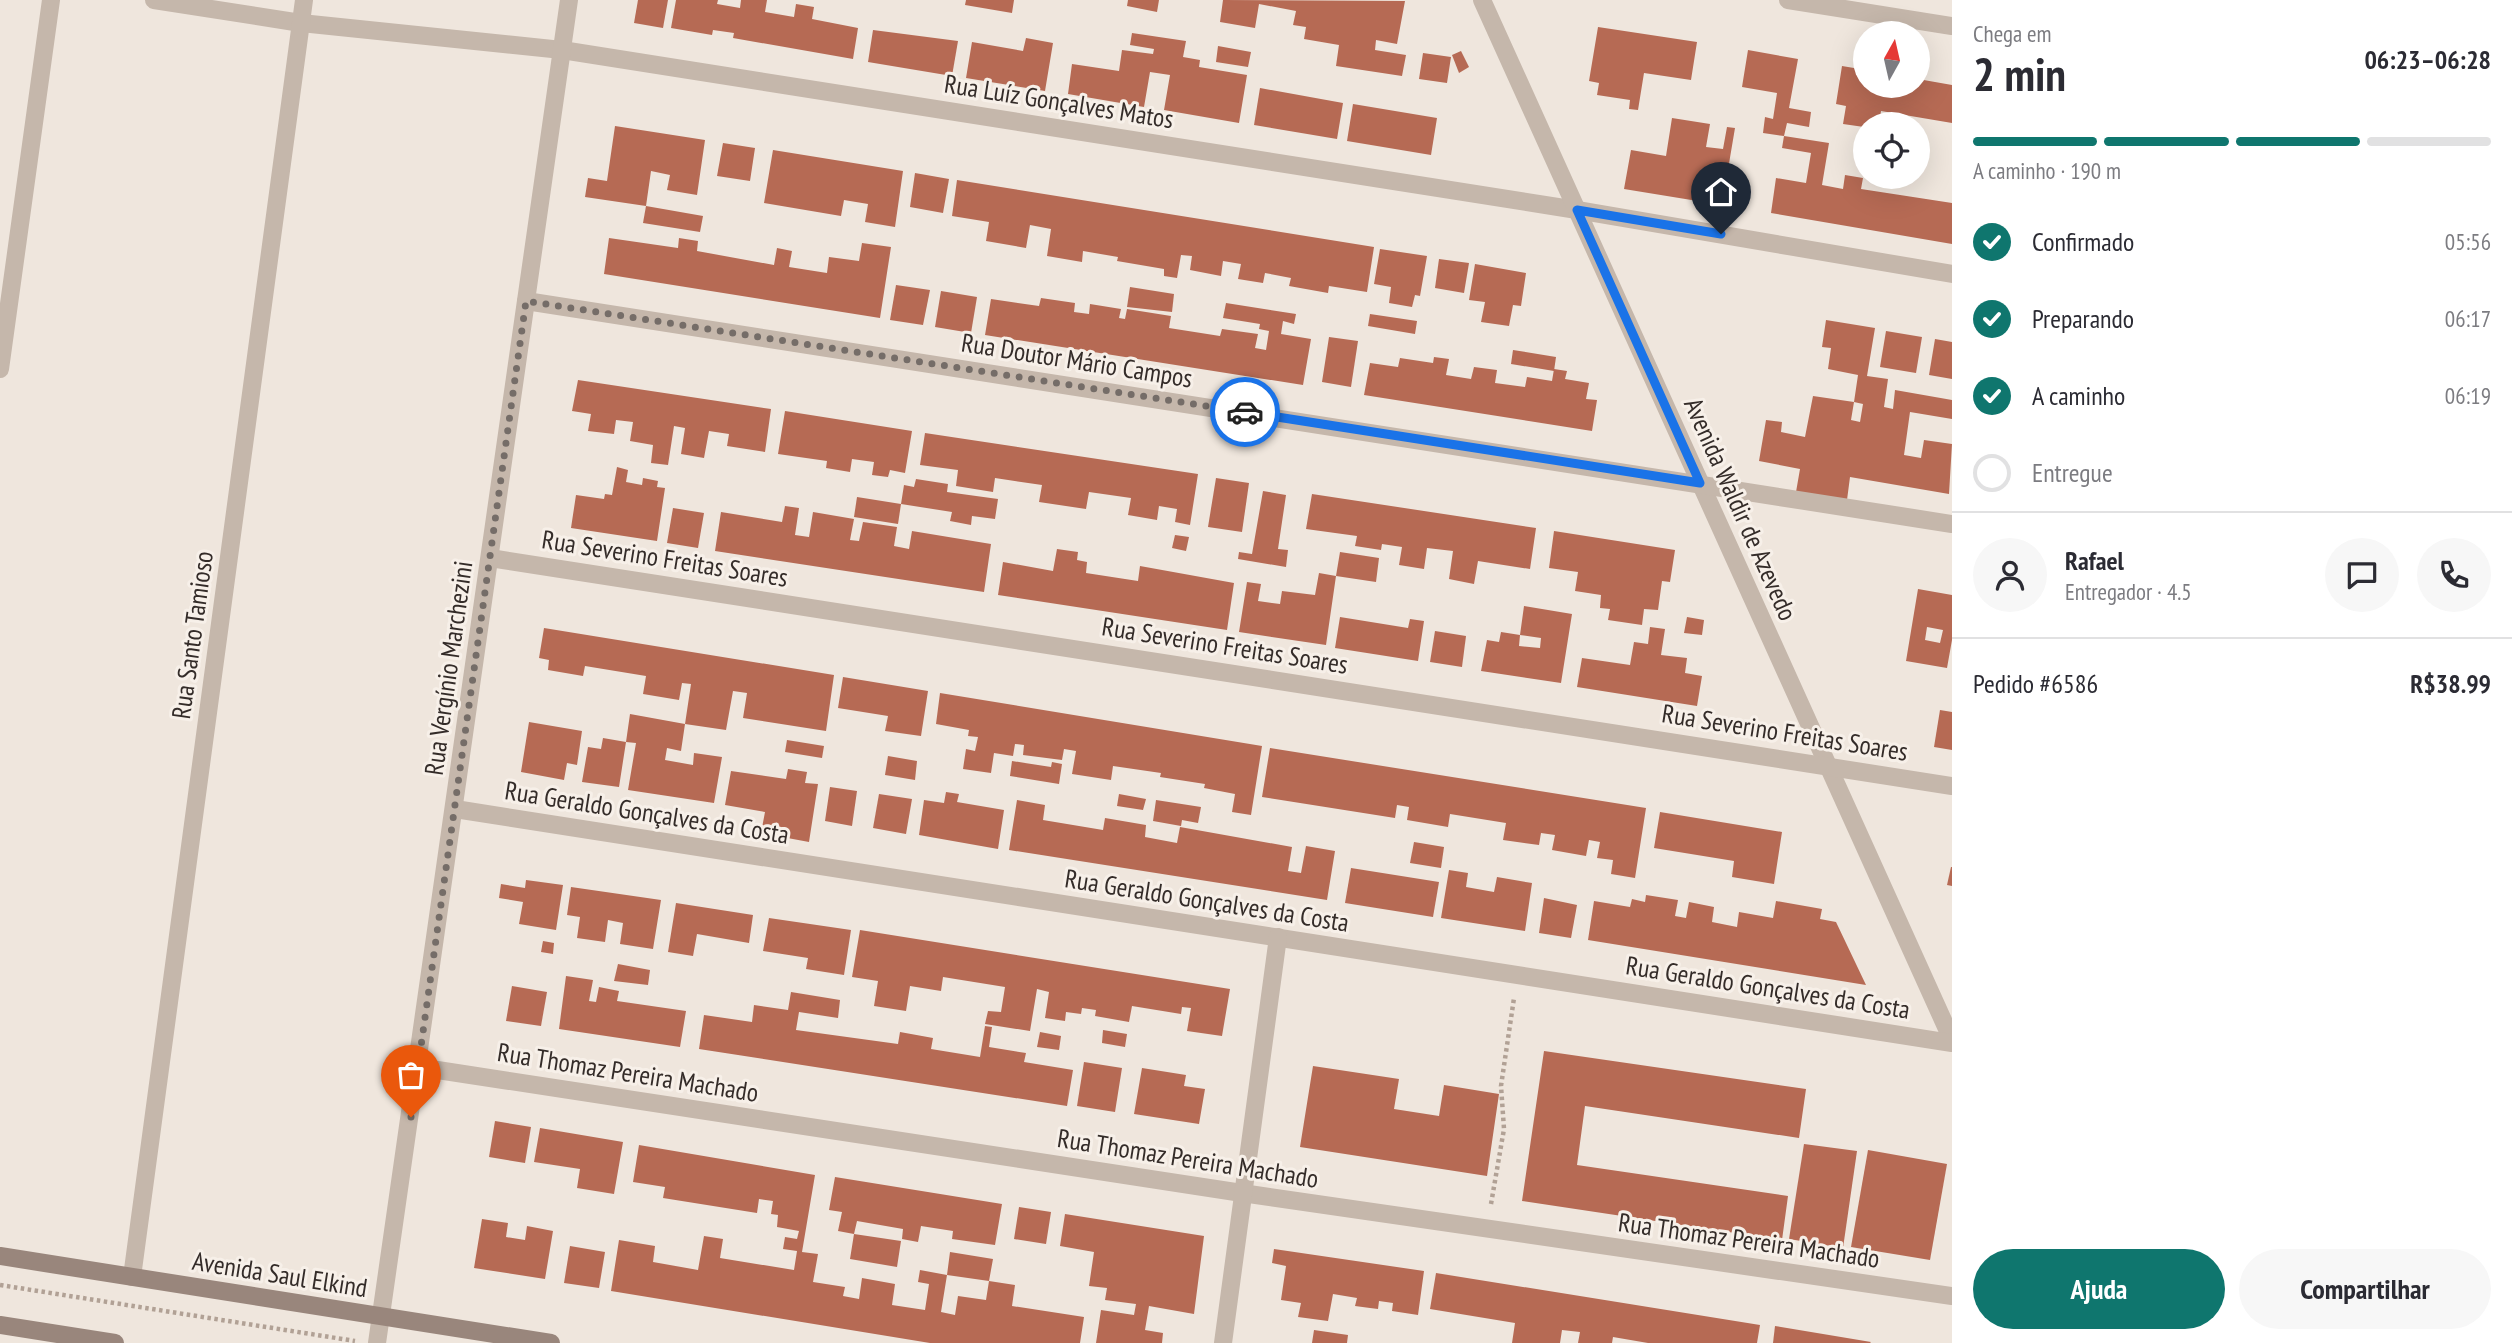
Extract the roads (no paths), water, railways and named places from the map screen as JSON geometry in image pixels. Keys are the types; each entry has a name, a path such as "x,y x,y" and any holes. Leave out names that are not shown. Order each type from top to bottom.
{"main road":[{"name":"Avenida Saul Elkind","path":"0,1256 381,1317 462,1336 551,1343"},
{"path":"0,1325 115,1343"}],"street":[{"path":"0,369 51,0"},
{"name":"Rua Luíz Gonçalves Matos","path":"155,0 301,23 562,50 1577,210 1952,274"},
{"name":"Rua Santo Tamioso","path":"132,1277 304,0"},
{"name":"Rua Vergínio Marchezini","path":"377,1343 569,0"},
{"name":"Avenida Waldir de Azevedo","path":"1482,0 1952,1042"},
{"path":"1788,0 1952,26"},
{"name":"Rua Doutor Mário Campos","path":"526,301 1952,524"},
{"name":"Rua Severino Freitas Soares","path":"490,558 1952,786"},
{"name":"Rua Geraldo Gonçalves da Costa","path":"455,808 1952,1042"},
{"path":"1223,1343 1278,937"},
{"name":"Rua Thomaz Pereira Machado","path":"418,1067 1242,1194 1952,1296"}]}
